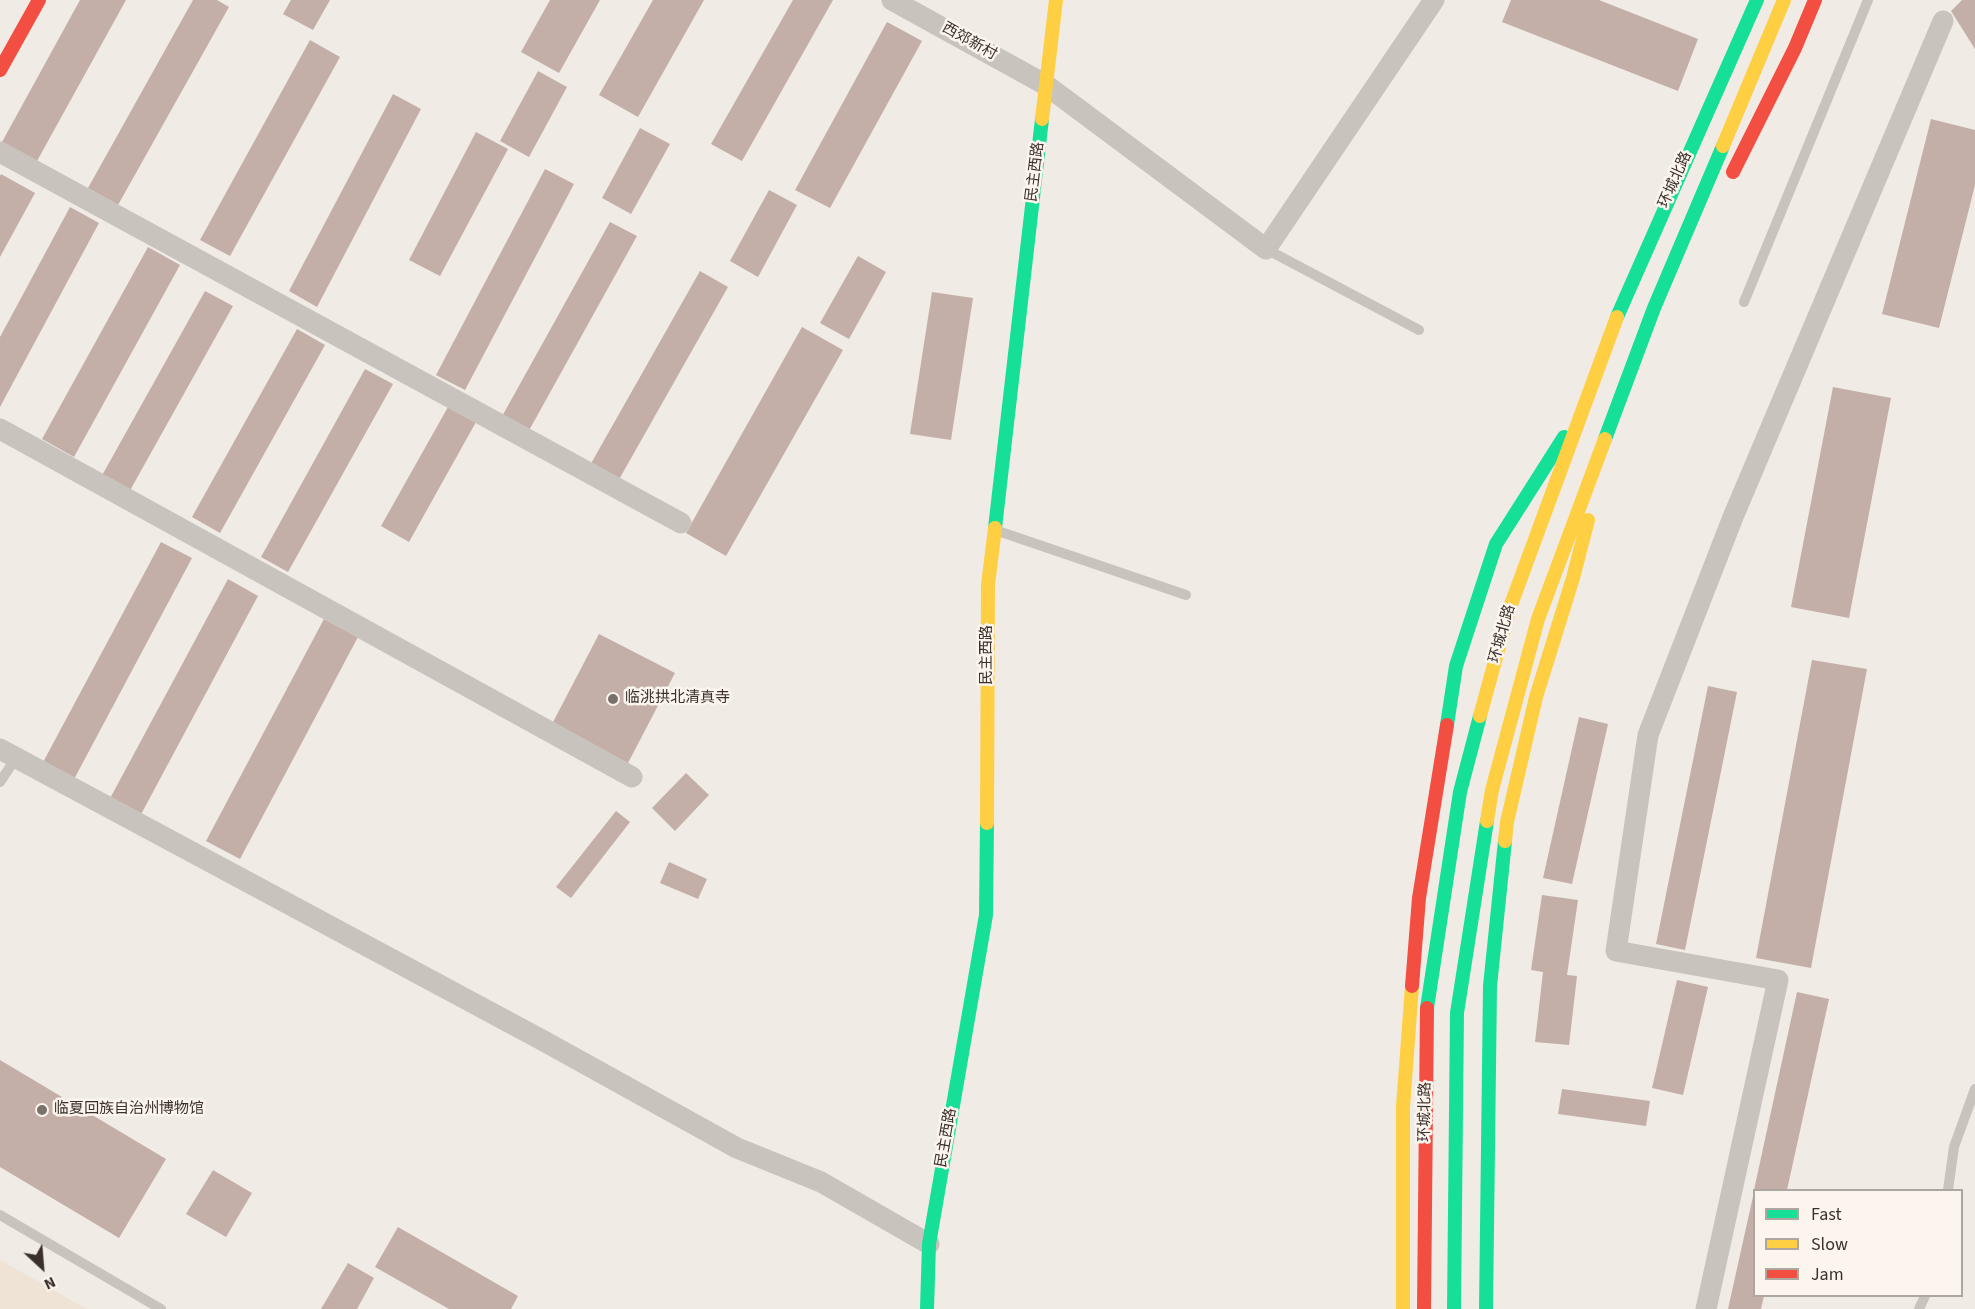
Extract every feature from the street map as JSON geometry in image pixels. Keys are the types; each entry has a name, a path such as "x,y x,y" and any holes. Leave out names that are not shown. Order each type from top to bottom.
{"main road":[{"path":"0,70 39,0"},
{"name":"民主西路","path":"927,1309 929,1244 986,915 988,585 1056,0"},
{"name":"环城北路","path":"1424,1309 1427,1005 1460,792 1509,610 1625,295 1757,0"},
{"name":"环城北路","path":"1454,1309 1457,1013 1492,789 1538,619 1654,308 1784,0"},
{"path":"1726,185 1795,48 1815,0"},
{"path":"1654,308 1703,227"},
{"path":"1600,363 1612,295 1626,262"},
{"path":"1403,1309 1403,1107 1419,898 1455,666 1496,544 1585,404"},
{"path":"1486,1309 1490,986 1507,822 1536,697 1573,578 1615,411"}],"street":[{"name":"西郊新村","path":"892,0 1046,85 1266,249"},
{"path":"1266,249 1434,0"},
{"path":"1706,1309 1778,980 1616,951 1648,735 1733,517 1943,21"},
{"path":"0,152 681,523"},
{"path":"0,429 632,777"},
{"path":"8,754 521,1029 736,1148 821,1182 929,1244"}],"lane":[{"path":"1744,302 1868,0"},
{"path":"1266,249 1419,330"},
{"path":"994,530 1186,594"},
{"path":"0,782 8,754"},
{"path":"1948,1189 1954,1147 1975,1089"},
{"path":"0,1215 161,1309"}],"shaded area":[{"path":"0,1260 87,1309 0,1309"}],"building":[{"path":"80,0 126,0 37,161 2,142"},
{"path":"193,0 217,0 229,7 118,205 88,188"},
{"path":"291,0 330,0 313,30 283,14"},
{"path":"550,0 600,0 559,73 521,52"},
{"path":"653,0 704,0 638,117 599,95"},
{"path":"793,0 833,0 742,161 711,144"},
{"path":"1511,0 1599,0 1698,39 1678,91 1502,22"},
{"path":"1962,0 1975,0 1975,49 1951,11"},
{"path":"887,22 922,41 830,208 795,190"},
{"path":"310,40 340,57 230,256 200,240"},
{"path":"538,71 567,87 529,157 500,141"},
{"path":"393,94 421,109 317,307 289,291"},
{"path":"1931,119 1975,130 1975,185 1939,328 1882,314"},
{"path":"640,128 670,144 631,214 602,198"},
{"path":"476,132 508,149 440,276 409,260"},
{"path":"545,169 574,184 465,390 436,375"},
{"path":"1,174 35,193 0,257 0,176"},
{"path":"769,190 797,205 758,277 730,261"},
{"path":"70,207 99,223 0,407 0,337"},
{"path":"610,222 637,236 527,434 500,420"},
{"path":"148,247 180,265 74,457 42,439"},
{"path":"858,256 886,272 849,339 820,323"},
{"path":"700,271 728,287 617,483 589,467"},
{"path":"205,291 233,306 128,494 100,479"},
{"path":"932,292 973,298 951,440 910,434"},
{"path":"802,327 843,350 726,556 686,533"},
{"path":"297,329 325,345 220,533 192,517"},
{"path":"365,369 393,384 288,572 261,557"},
{"path":"1833,387 1891,398 1849,618 1791,607"},
{"path":"448,407 476,422 409,542 381,526"},
{"path":"161,542 192,558 72,783 41,766"},
{"path":"228,579 258,596 138,820 107,804"},
{"path":"324,619 358,637 240,859 206,841"},
{"name":"临洮拱北清真寺","path":"599,634 675,673 628,763 552,724"},
{"path":"1812,660 1867,669 1811,968 1756,958"},
{"path":"1708,686 1737,692 1685,950 1656,944"},
{"path":"1579,717 1608,724 1572,884 1543,878"},
{"path":"686,773 709,795 675,831 652,808"},
{"path":"616,811 630,822 571,898 556,887"},
{"path":"669,862 707,879 698,899 660,883"},
{"path":"1542,895 1578,900 1567,975 1577,976 1569,1045 1535,1042 1543,972 1531,970"},
{"path":"1677,980 1708,987 1683,1095 1652,1088"},
{"path":"1797,992 1829,999 1787,1189 1754,1189"},
{"name":"临夏回族自治州博物馆","path":"0,1060 166,1159 119,1238 0,1167"},
{"path":"1562,1089 1650,1101 1646,1126 1558,1114"},
{"path":"213,1170 252,1193 226,1237 186,1214"},
{"path":"1753,1196 1753,1297 1764,1297 1761,1309 1728,1309"},
{"path":"398,1227 518,1296 511,1309 449,1309 375,1267"},
{"path":"348,1263 374,1278 357,1309 321,1309"}],"traffic: fast":[{"path":"1617,317 1757,0"},
{"path":"995,528 1042,119"},
{"path":"1605,439 1654,308 1723,146"},
{"path":"1447,725 1456,666 1496,544 1564,437"},
{"path":"1427,1008 1460,792 1480,716"},
{"path":"1454,1309 1457,1013 1487,821"},
{"path":"927,1309 929,1244 986,915 987,823"},
{"path":"1486,1309 1490,986 1505,841"}],"traffic: slow":[{"path":"1042,119 1056,0"},
{"path":"1723,146 1784,0"},
{"path":"1480,716 1509,610 1617,317"},
{"path":"1487,821 1492,790 1538,619 1605,439"},
{"path":"1505,841 1507,822 1536,697 1573,578 1588,520"},
{"path":"987,823 988,585 995,528"},
{"path":"1403,1309 1403,1107 1412,986"}],"traffic: jam":[{"path":"0,70 39,0"},
{"path":"1733,172 1795,48 1815,0"},
{"path":"1412,986 1419,898 1447,725"},
{"path":"1424,1309 1427,1008"}],"place":[{"name":"临洮拱北清真寺","path":"613,699"},
{"name":"临夏回族自治州博物馆","path":"42,1110"}]}
